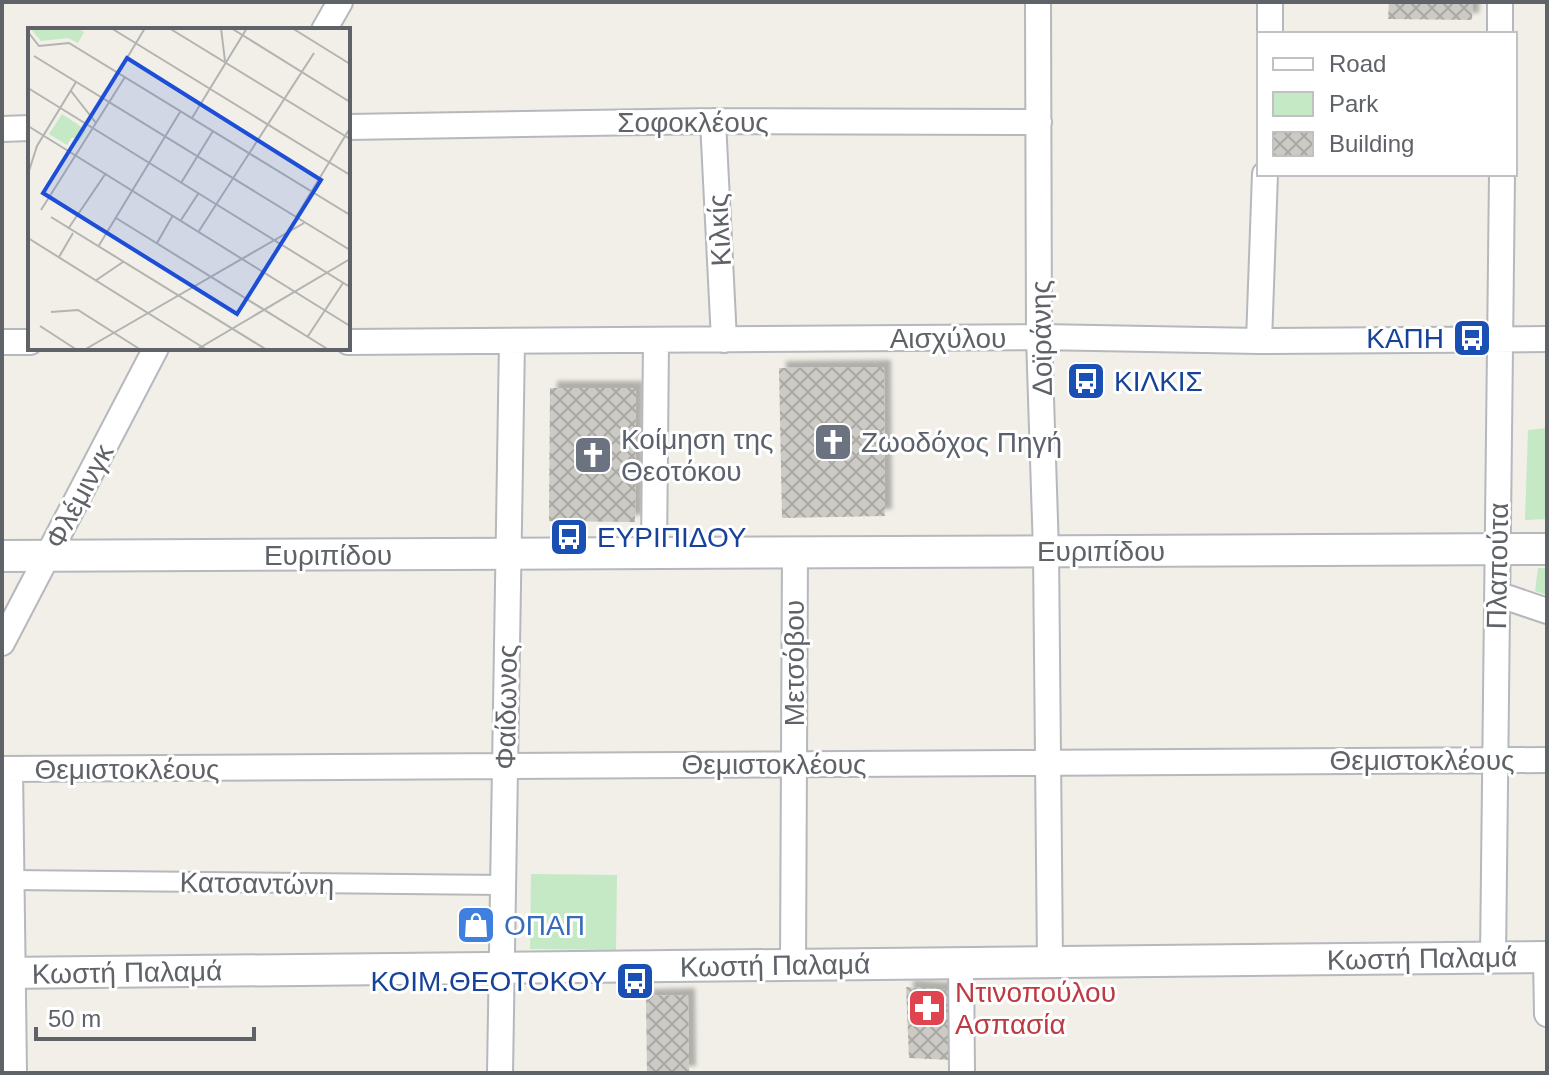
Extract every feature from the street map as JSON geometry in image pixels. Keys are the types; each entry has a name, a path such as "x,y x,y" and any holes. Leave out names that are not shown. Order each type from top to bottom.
{"street":[{"path":"325,28 340,2"},
{"name":"Δοϊράνης","path":"1038,2 1039,337 1046,551 1050,962"},
{"path":"1270,2 1270,32"},
{"path":"1500,2 1500,32"},
{"name":"Σοφοκλέους","path":"350,127 713,121 1039,122"},
{"name":"Κιλκίς","path":"713,121 724,340"},
{"path":"2,129 28,128"},
{"path":"1259,341 1265,176"},
{"name":"Πλαπούτα","path":"1493,958 1502,176"},
{"name":"Αισχύλου","path":"350,342 1039,337 1259,341 1547,339"},
{"path":"654,553 656,340"},
{"name":"Φαίδωνος","path":"500,1073 512,341"},
{"path":"2,342 28,342"},
{"name":"Φλέμινγκ","path":"2,643 155,350"},
{"name":"Ευριπίδου","path":"2,556 1547,549"},
{"name":"Μετσόβου","path":"793,965 795,552"},
{"path":"1497,594 1547,611"},
{"name":"Θεμιστοκλέους","path":"6,769 1547,760"},
{"path":"6,769 11,880 7,973 14,1073"},
{"name":"Κατσαντώνη","path":"11,880 503,885"},
{"path":"1547,957 1547,1014"},
{"name":"Κωστή Παλαμά","path":"7,973 1547,957"},
{"path":"961,963 962,1073"}],"green space":[{"path":"1547,428 1547,519 1525,520 1528,430"},
{"path":"1538,568 1547,568 1547,595 1535,591"},
{"path":"531,874 617,875 616,950 530,949"}],"building":[{"path":"1389,2 1473,2 1472,20 1388,19"},
{"name":"Ζωοδόχος Πηγή","path":"884,367 885,516 782,518 779,368"},
{"name":"Κοίμηση της Θεοτόκου","path":"550,388 636,388 635,522 549,521"},
{"path":"906,987 952,990 951,1060 909,1058"},
{"path":"688,995 689,1073 647,1073 646,996"}],"place":[{"name":"ΚΑΠΗ","path":"1472,338"},
{"name":"ΚΙΛΚΙΣ","path":"1086,381"},
{"name":"Ζωοδόχος Πηγή","path":"833,442"},
{"name":"Κοίμηση της Θεοτόκου","path":"593,455"},
{"name":"ΕΥΡΙΠΙΔΟΥ","path":"569,537"},
{"name":"ΟΠΑΠ","path":"476,925"},
{"name":"ΚΟΙΜ.ΘΕΟΤΟΚΟΥ","path":"635,981"},
{"name":"Ντινοπούλου Ασπασία","path":"927,1008"}]}
